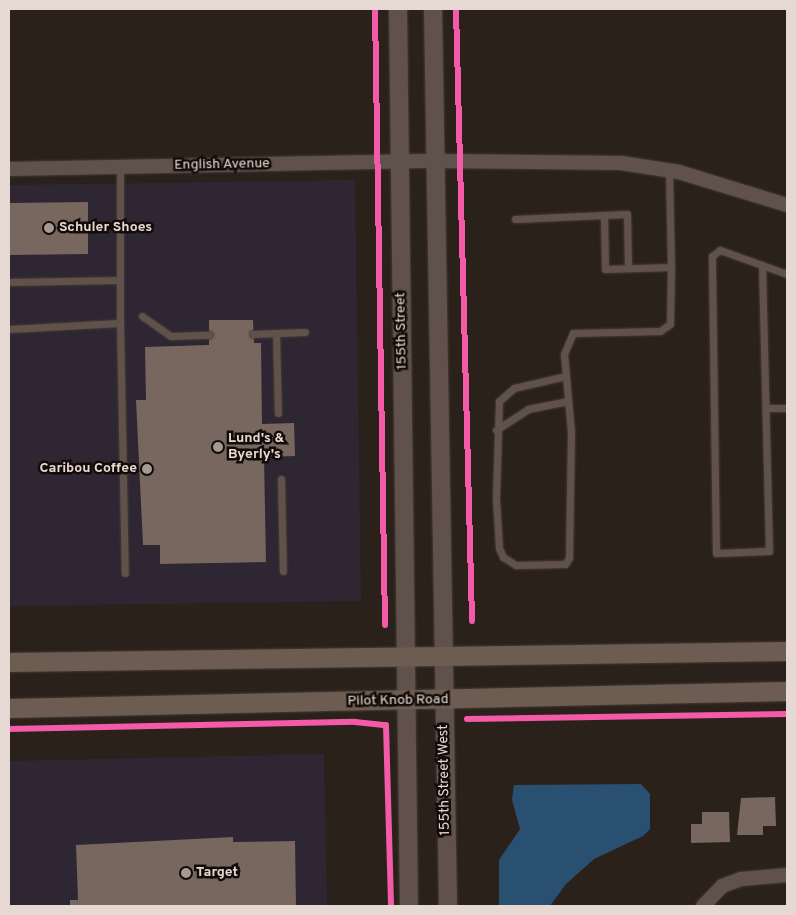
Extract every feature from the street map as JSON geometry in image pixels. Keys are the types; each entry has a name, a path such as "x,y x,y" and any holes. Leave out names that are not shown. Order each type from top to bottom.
{"main road":[{"path":"9,662 406,654 787,650"},
{"name":"Pilot Knob Road","path":"9,708 406,701 787,691"}],"street":[{"name":"155th Street","path":"398,9 406,654"},
{"path":"433,9 444,654"},
{"name":"English Avenue","path":"9,169 436,161 620,162 669,171 787,204"},
{"path":"406,654 409,906"},
{"name":"155th Street West","path":"444,654 448,906"},
{"path":"703,906 722,886 741,879 787,875"}],"lane":[{"path":"120,167 120,323 125,572"},
{"path":"566,376 514,388 499,401 496,430 496,499 503,557 516,564 565,564 569,558 568,401 566,376 564,354 573,333 660,331 670,324 669,171"},
{"path":"515,218 627,214 628,268"},
{"path":"604,215 605,269 671,267"},
{"path":"762,265 769,551 716,553 712,256 720,250 762,265 787,274"},
{"path":"9,282 120,280"},
{"path":"142,316 171,336 209,335"},
{"path":"9,329 120,323"},
{"path":"253,334 305,332"},
{"path":"276,333 278,413"},
{"path":"496,430 528,409 568,401"},
{"path":"766,408 787,408"},
{"path":"281,479 283,571"}],"shaded area":[{"path":"355,180 361,601 9,606 9,185"},
{"path":"324,754 327,906 9,906 9,761"}],"water":[{"path":"641,784 650,794 650,829 643,836 594,859 566,884 550,906 499,906 499,860 520,829 512,800 514,785"}],"building":[{"name":"Schuler Shoes","path":"88,202 88,254 9,255 9,203"},
{"name":"Lund's & Byerly's","path":"209,320 253,320 254,343 261,343 262,424 294,423 295,456 264,457 266,562 160,564 160,545 143,545 136,400 146,400 145,347 209,345"},
{"path":"775,797 776,826 763,826 763,835 737,835 741,798"},
{"path":"702,812 729,812 730,842 691,843 691,824 702,824"},
{"name":"Target","path":"233,837 233,842 295,841 296,906 70,906 70,900 78,900 76,845"}],"cycle path":[{"path":"375,9 385,625"},
{"path":"456,9 472,621"},
{"path":"467,719 787,714"},
{"path":"9,729 355,722 386,725 391,906"}],"place":[{"name":"Schuler Shoes","path":"49,228"},
{"name":"Lund's & Byerly's","path":"218,447"},
{"name":"Caribou Coffee","path":"147,469"},
{"name":"Target","path":"186,873"}]}
